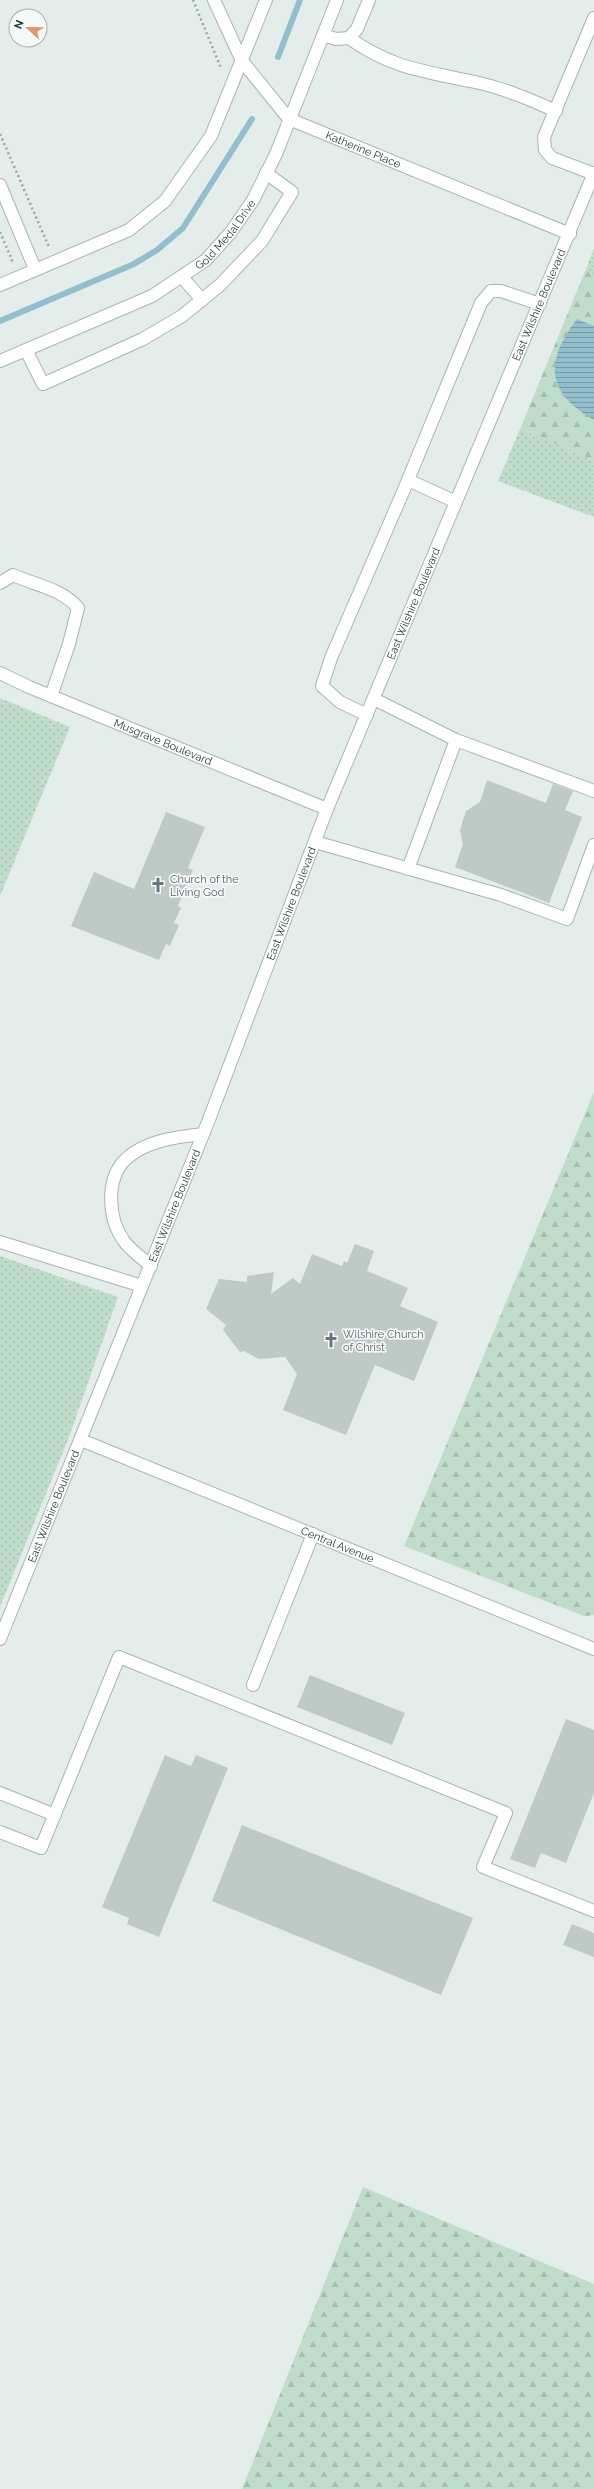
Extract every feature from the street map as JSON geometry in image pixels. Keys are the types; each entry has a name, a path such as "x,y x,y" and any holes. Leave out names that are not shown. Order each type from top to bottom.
{"street":[{"name":"Katherine Place","path":"214,0 242,61 289,119 570,234"},
{"path":"0,285 129,230 165,201 211,136 266,0"},
{"name":"Gold Medal Drive","path":"0,361 152,296 206,260 231,232 253,200 289,119 337,0"},
{"path":"349,38 357,29 368,0"},
{"path":"594,18 544,137 545,150 552,158 594,174"},
{"path":"323,35 336,39 349,38 372,54 417,71 495,87 526,97 556,111"},
{"path":"26,350 43,384 143,339 182,316 220,285 262,241 292,192 266,173"},
{"name":"East Wilshire Boulevard","path":"0,1639 151,1266 327,809 594,174"},
{"path":"0,185 36,270"},
{"path":"182,277 202,300"},
{"path":"367,715 340,702 322,686 331,658 408,480 481,303 491,291 501,291 540,304"},
{"path":"408,480 456,502"},
{"path":"0,583 13,575 54,591 72,601 78,608 69,644 50,696"},
{"name":"Musgrave Boulevard","path":"0,673 50,696 327,809"},
{"path":"374,699 456,740 594,791"},
{"path":"408,869 456,740"},
{"path":"315,842 501,896 567,919 594,845"},
{"path":"151,1266 124,1241 111,1214 110,1194 117,1174 126,1160 143,1149 170,1138 203,1134"},
{"path":"0,1242 142,1286"},
{"name":"Central Avenue","path":"81,1440 594,1649"},
{"path":"253,1685 313,1534"},
{"path":"0,1832 42,1848 54,1815 119,1657 506,1813 483,1867 594,1911"},
{"path":"0,1794 54,1815"}],"path":[{"path":"193,0 222,71"},
{"path":"0,134 43,238 52,253"},
{"path":"0,232 12,260 8,266"}],"green space":[{"path":"594,248 594,275 586,269"},
{"path":"586,269 594,275 594,460 520,429"},
{"path":"520,429 594,460 594,517 498,481"},
{"path":"0,698 70,727 0,896"},
{"path":"594,1092 594,1615 584,1616 404,1546"},
{"path":"0,1256 118,1297 69,1437 0,1607"},
{"path":"363,2187 594,2284 594,2489 242,2489"}],"water":[{"path":"577,319 594,326 594,420 578,409 566,398 559,387 555,375 555,362 559,349"}],"building":[{"path":"487,780 546,803 553,784 573,791 565,810 582,817 549,903 455,867 463,844 460,830 466,811 480,802"},
{"name":"Church of the Living God","path":"166,812 205,827 188,868 193,870 178,906 181,908 174,923 179,925 170,946 166,944 159,960 71,926 94,872 134,889"},
{"name":"Wilshire Church of Christ","path":"355,1244 374,1251 367,1271 408,1288 400,1306 438,1322 414,1381 375,1365 346,1435 283,1410 297,1374 285,1357 259,1359 244,1351 240,1352 223,1330 226,1325 206,1309 219,1279 247,1282 247,1276 274,1272 271,1294 293,1278 300,1284 312,1254 342,1266 344,1261 347,1263"},
{"path":"310,1675 405,1713 392,1745 297,1707"},
{"path":"566,1719 594,1730 594,1793 566,1863 541,1853 535,1868 510,1859"},
{"path":"165,1755 191,1766 196,1755 228,1768 159,1937 127,1924 129,1918 102,1907"},
{"path":"242,1825 473,1918 441,1995 212,1901"},
{"path":"572,1924 594,1933 594,1957 563,1945"}],"waterway":[{"path":"278,57 300,0"},
{"path":"0,321 134,264 157,250 183,228 252,119"}],"place":[{"name":"Church of the Living God","path":"158,885"},
{"name":"Wilshire Church of Christ","path":"331,1340"}]}
